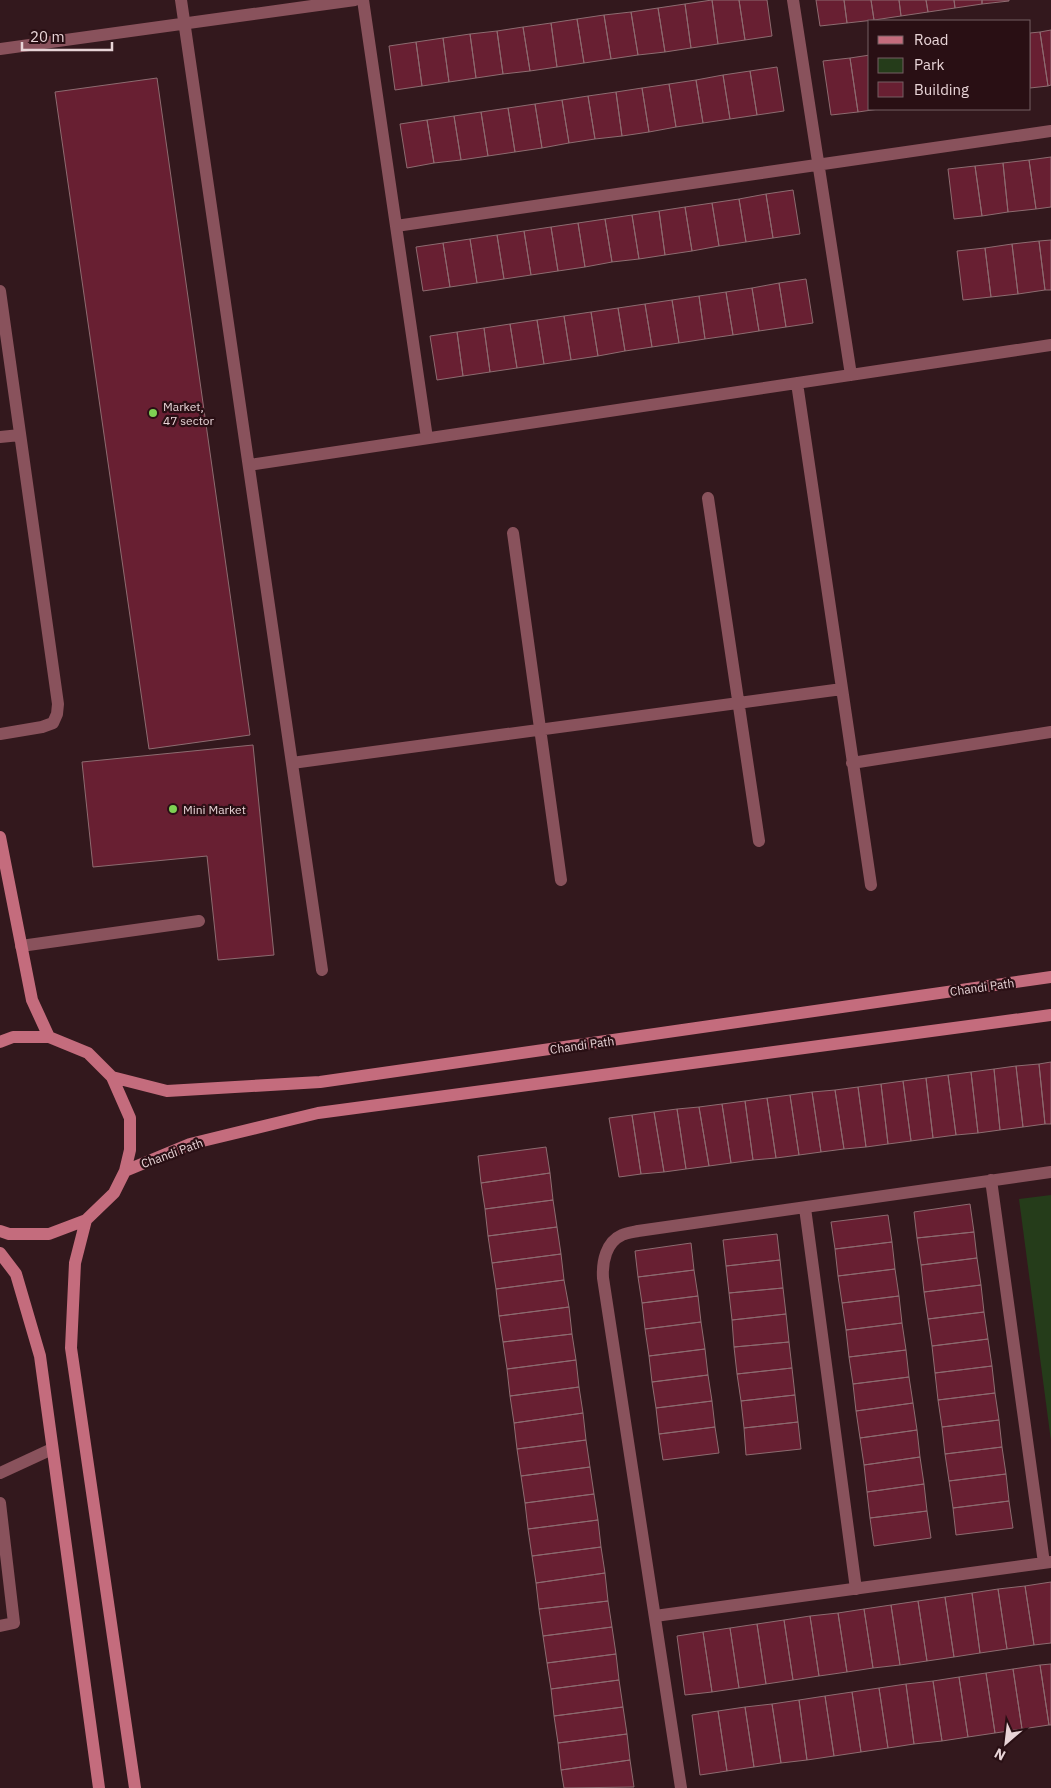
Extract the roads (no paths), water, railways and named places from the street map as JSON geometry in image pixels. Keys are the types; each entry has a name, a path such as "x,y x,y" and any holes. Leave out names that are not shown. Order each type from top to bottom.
{"main road":[{"path":"0,837 32,1000 49,1037"},
{"name":"Chandi Path","path":"112,1077 167,1091 320,1082 1051,977"},
{"name":"Chandi Path","path":"125,1171 190,1144 318,1113 1051,1015"},
{"path":"0,1042 13,1037 49,1037 88,1053 112,1077 130,1118 130,1150 125,1171 114,1193 86,1220 49,1234 9,1234 0,1231"},
{"path":"86,1220 75,1263 71,1348 135,1788"},
{"path":"0,1253 16,1274 40,1356 100,1788"}],"street":[{"path":"181,0 322,970"},
{"path":"0,49 355,0"},
{"path":"363,0 427,438"},
{"path":"793,0 851,375"},
{"path":"396,226 1051,131"},
{"path":"0,291 58,704 57,714 53,723 0,734"},
{"path":"249,465 1051,345"},
{"path":"797,383 871,885"},
{"path":"0,437 20,435"},
{"path":"708,498 759,841"},
{"path":"514,533 561,880"},
{"path":"292,763 842,688"},
{"path":"852,763 1051,732"},
{"path":"21,946 199,921"},
{"path":"682,1788 603,1278 602,1267 605,1254 613,1241 622,1235 630,1233 1051,1172"},
{"path":"655,1616 1047,1563 991,1180"},
{"path":"805,1208 856,1589"},
{"path":"0,1473 52,1449"},
{"path":"0,1503 14,1623 0,1626"}],"place":[{"name":"Market, 47 sector","path":"153,413"},
{"name":"Mini Market","path":"173,809"}]}
